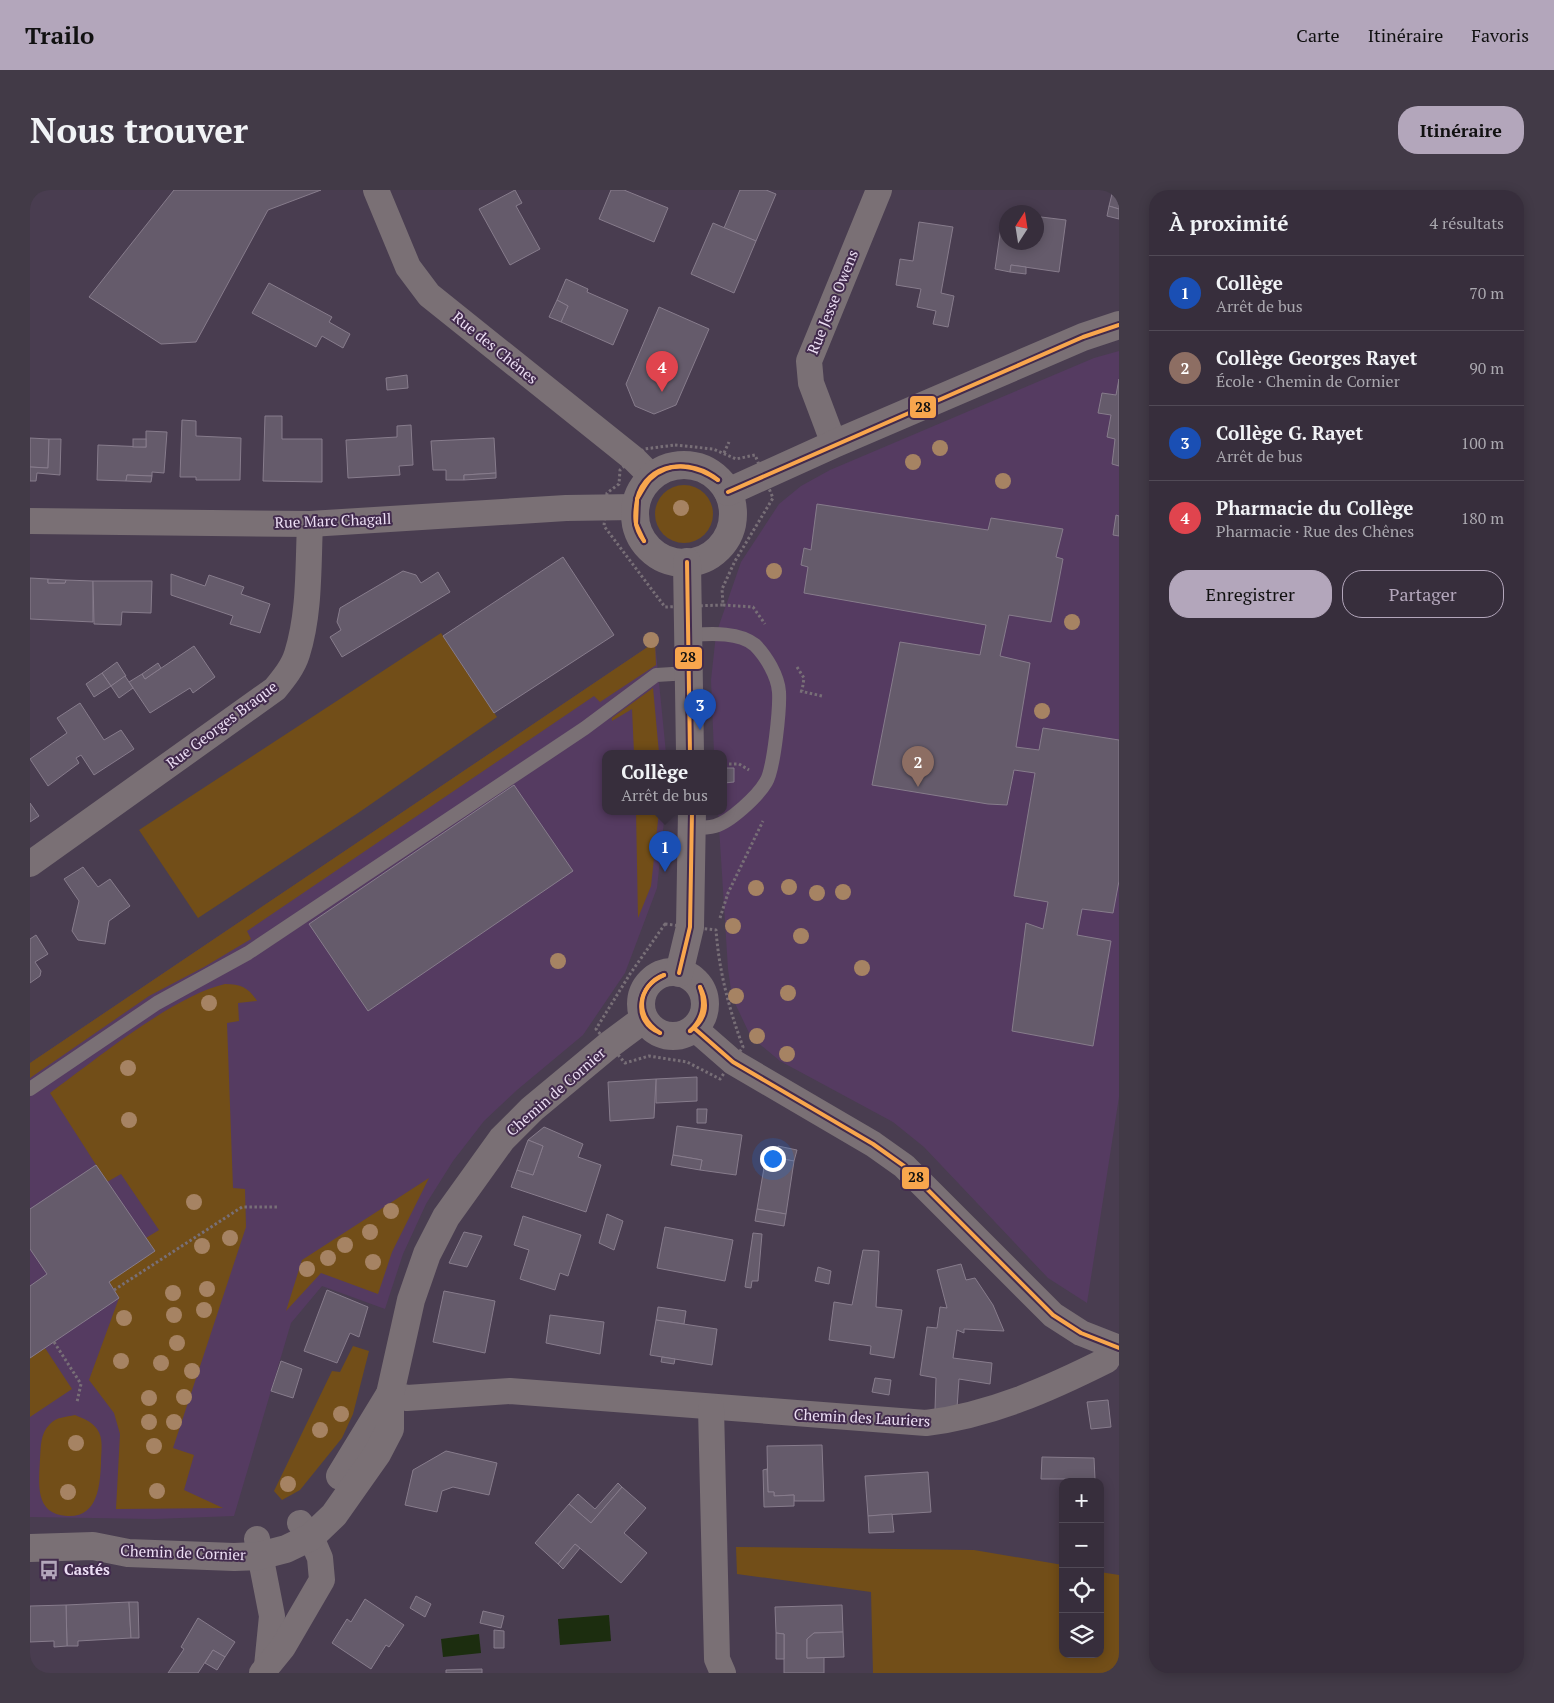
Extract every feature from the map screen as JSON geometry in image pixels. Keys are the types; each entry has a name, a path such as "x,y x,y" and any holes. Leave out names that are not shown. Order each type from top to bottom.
{"street":[{"name":"Rue des Chênes","path":"376,190 408,267 429,295 643,468"},
{"name":"Rue Jesse Owens","path":"834,444 811,383 809,361 879,190"},
{"path":"728,492 834,444 1083,337 1119,325"},
{"path":"693,466 714,475 728,492 733,513 732,523 726,538 708,556 687,562 666,559 648,547 637,529 635,508 640,491 643,468 693,466"},
{"name":"Rue Marc Chagall","path":"30,521 310,524 635,508"},
{"name":"Rue Georges Braque","path":"30,864 275,689 289,672 297,655 304,623 310,524"},
{"path":"687,562 690,750"},
{"path":"679,973 690,927 692,820"},
{"path":"679,973 689,976 702,991 704,1011 694,1028 686,1034 667,1036 650,1027 644,1019 641,999 650,981 659,975 679,973"},
{"name":"Chemin de Cornier","path":"30,1548 93,1546 128,1538 153,1537 258,1548 281,1532 306,1530 320,1504 390,1394 411,1300 427,1254 446,1217 473,1176 502,1139 532,1109 644,1019"},
{"path":"694,1028 734,1062 873,1144 904,1166 1053,1315 1081,1333 1115,1347"},
{"name":"Chemin des Lauriers","path":"390,1394 407,1398 510,1391 926,1424 955,1420 1010,1404 1060,1383 1107,1360 1115,1347"},
{"path":"711,1408 717,1659 724,1673"},
{"path":"264,1670 283,1647 322,1580 320,1558 306,1530"},
{"path":"258,1548 270,1601 272,1625 264,1670"}],"lane":[{"path":"688,635 716,634 738,638 754,645 775,674 779,692 772,767 767,782 744,807 716,826 692,820"},
{"path":"30,1089 156,1003 248,953 585,728 656,675 689,673"},
{"path":"270,1601 278,1608 287,1610 305,1607"}],"path":[{"path":"724,454 729,442"},
{"path":"675,445 713,449 724,454 736,458 755,455 773,498 735,561 722,588 722,605 665,607 604,526 608,493 619,484 620,470 643,468 644,449 675,445"},
{"path":"114,1290 242,1207 278,1207"},
{"path":"54,1342 81,1384 77,1402"}],"shaded area":[{"path":"1119,351 1119,1097 1087,1303 1048,1278 924,1147 893,1122 780,1061 751,1037 732,997 728,969 718,815 727,815 727,750 714,750 711,680 716,634 741,562 779,504 801,486 830,470 1094,358"},
{"path":"678,485 690,485 705,493 713,508 713,520 705,535 690,543 678,543 663,535 655,520 655,508 663,493"},
{"path":"441,633 497,717 358,813 198,918 139,830"},
{"path":"655,642 666,750 602,750 602,815 665,815 657,888 625,973 583,1035 517,1090 484,1121 453,1161 426,1204 403,1254 385,1309 322,1286 291,1323 234,1516 154,1519 30,1517 30,1063"},
{"path":"655,642 656,665 600,702 594,696 247,931 251,939 204,967 149,996 30,1078 30,1063"},
{"path":"653,688 659,750 634,750 632,709 612,721 612,718"},
{"path":"636,815 659,815 651,886 638,918"},
{"path":"225,984 244,988 257,1001 238,1003 239,1021 227,1023 233,1188 245,1189 246,1227 173,1448 194,1455 184,1490 223,1508 116,1509 120,1434 114,1413 89,1380 119,1298 109,1282 146,1238 159,1230 121,1174 107,1182 50,1093 111,1047 159,1015 182,1001"},
{"path":"429,1178 392,1252 378,1294 321,1273 286,1311 302,1260"},
{"path":"353,1346 369,1351 353,1414 342,1438 300,1490 282,1500 274,1491 332,1371 340,1372"},
{"path":"45,1348 72,1389 30,1417 30,1358"},
{"path":"75,1415 95,1426 101,1437 101,1472 98,1490 91,1506 85,1512 67,1516 56,1514 49,1510 41,1496 39,1478 41,1449 43,1436 52,1422"},
{"path":"736,1547 974,1550 1059,1564 1059,1658 1104,1658 1104,1573 1119,1575 1119,1673 873,1673 871,1592 737,1574"},
{"path":"609,1615 611,1641 560,1645 558,1619"},
{"path":"479,1634 481,1653 443,1657 441,1639"}],"building":[{"path":"174,190 321,190 268,210 196,342 161,344 89,297"},
{"path":"515,190 522,203 516,206 540,249 510,265 479,209"},
{"path":"611,190 624,190 668,208 654,242 599,219"},
{"path":"740,190 766,190 776,194 756,241 724,228"},
{"path":"1113,190 1119,190 1119,209 1109,206"},
{"path":"1109,206 1119,209 1119,219 1107,216"},
{"path":"1044,217 1066,220 1059,272 1011,265 1010,272 995,269 999,241 999,250 1044,250"},
{"path":"919,222 953,227 941,293 954,296 948,327 933,324 936,311 917,307 921,289 896,285 900,259 913,261"},
{"path":"713,223 756,241 734,293 691,274"},
{"path":"1011,265 1026,267 1026,274 1010,272"},
{"path":"566,279 588,289 587,292 628,310 613,345 561,322 568,306 557,300"},
{"path":"269,283 332,317 329,322 350,334 343,348 322,336 316,347 252,313"},
{"path":"557,300 568,306 561,322 549,317"},
{"path":"659,307 709,329 676,405 654,414 635,406 626,384"},
{"path":"407,375 408,388 387,390 386,378"},
{"path":"1119,379 1119,466 1112,464 1115,439 1107,437 1111,415 1098,413 1102,393 1116,395"},
{"path":"265,416 282,416 282,439 322,439 322,482 263,481"},
{"path":"182,420 196,421 196,436 241,438 240,480 196,480 196,477 180,477"},
{"path":"411,425 413,465 399,466 400,475 348,478 346,440 397,437 397,426"},
{"path":"146,431 167,432 164,473 152,472 152,476 127,475 126,481 97,480 98,445 146,447"},
{"path":"30,438 49,439 48,468 30,467"},
{"path":"494,438 496,473 464,475 464,480 446,480 446,470 433,470 431,441"},
{"path":"49,439 61,439 60,475 37,473 36,481 30,481 30,467 48,468"},
{"path":"133,439 146,439 146,447 133,447"},
{"path":"496,473 496,478 464,480 464,475"},
{"path":"127,475 152,476 151,482 126,481"},
{"path":"817,504 988,530 991,518 1063,529 1056,557 1063,559 1051,622 1009,615 1000,656 1030,663 1016,747 1039,750 1043,728 1119,740 1119,881 1113,913 1082,909 1077,935 1111,941 1093,1046 1012,1031 1026,923 1043,929 1048,902 1014,896 1035,773 1014,770 1007,805 988,804 872,785 900,642 980,655 986,625 804,593 808,567 801,565 804,548 811,550"},
{"path":"1116,515 1119,516 1119,536 1113,535"},
{"path":"563,557 614,635 494,713 443,636"},
{"path":"403,571 416,575 421,583 438,572 450,592 342,657 330,637 341,630 337,622 340,608"},
{"path":"171,574 205,586 209,575 244,587 241,594 270,604 260,633 230,624 233,616 171,595"},
{"path":"30,578 48,579 48,583 65,583 66,580 93,581 93,622 30,619"},
{"path":"48,579 66,580 65,583 48,583"},
{"path":"93,581 152,581 151,613 122,612 121,625 94,624"},
{"path":"194,646 215,677 193,693 190,688 150,713 129,682 142,674 145,679"},
{"path":"117,662 126,676 111,686 102,673"},
{"path":"158,663 161,668 145,679 142,674"},
{"path":"102,673 111,686 94,697 86,684"},
{"path":"125,676 133,688 119,698 111,686"},
{"path":"80,703 104,740 121,730 134,749 94,775 81,755 76,758 79,763 48,786 30,759 67,733 57,718"},
{"path":"727,768 734,768 734,782 727,783"},
{"path":"514,785 573,871 368,1011 309,924"},
{"path":"30,803 39,816 30,822"},
{"path":"83,867 98,887 110,879 130,906 109,921 105,944 78,940 72,931 79,901 64,879"},
{"path":"36,935 48,954 35,962 41,971 40,976 30,983 30,939"},
{"path":"697,1077 697,1101 656,1103 656,1079"},
{"path":"656,1079 654,1118 610,1121 608,1082"},
{"path":"697,1109 707,1109 706,1123 697,1123"},
{"path":"677,1126 742,1135 736,1175 700,1170 702,1160 673,1155"},
{"path":"544,1127 583,1144 578,1157 601,1165 586,1212 511,1187 517,1170 533,1175 543,1146 528,1140"},
{"path":"528,1140 543,1146 533,1175 517,1170"},
{"path":"778,1146 797,1150 794,1161 776,1158"},
{"path":"673,1155 702,1160 700,1170 671,1165"},
{"path":"766,1156 794,1161 786,1214 757,1209"},
{"path":"96,1165 155,1251 109,1282 119,1298 30,1358 30,1286 47,1274 30,1249 30,1209"},
{"path":"757,1209 786,1214 784,1226 755,1221"},
{"path":"607,1214 623,1221 614,1250 599,1243"},
{"path":"523,1216 581,1235 568,1276 560,1273 555,1290 520,1279 529,1250 514,1245"},
{"path":"665,1227 733,1240 725,1281 657,1268"},
{"path":"464,1232 482,1236 467,1267 449,1263"},
{"path":"753,1233 762,1234 758,1281 752,1281 751,1288 745,1287"},
{"path":"863,1250 879,1251 876,1307 902,1310 894,1358 870,1354 871,1346 829,1340 834,1302 852,1305"},
{"path":"961,1264 966,1280 975,1278 993,1305 1004,1331 964,1329 964,1333 957,1330 953,1358 992,1363 990,1384 959,1379 957,1408 935,1410 936,1378 920,1375 927,1327 937,1328 940,1307 947,1308 937,1270"},
{"path":"818,1267 831,1271 829,1284 815,1281"},
{"path":"327,1290 368,1307 359,1337 350,1333 337,1363 304,1351"},
{"path":"444,1291 495,1301 485,1353 433,1342"},
{"path":"658,1307 686,1311 684,1324 656,1320"},
{"path":"550,1315 604,1322 600,1354 546,1343"},
{"path":"656,1320 717,1329 712,1365 650,1355"},
{"path":"662,1357 675,1359 674,1364 661,1362"},
{"path":"281,1361 302,1369 293,1398 271,1391"},
{"path":"875,1378 891,1380 889,1395 872,1392"},
{"path":"1108,1400 1111,1427 1091,1429 1087,1402"},
{"path":"822,1445 824,1501 794,1501 794,1495 774,1496 774,1492 768,1492 767,1446"},
{"path":"446,1451 497,1463 489,1495 453,1487 442,1491 437,1512 405,1505 413,1470"},
{"path":"1042,1457 1094,1458 1095,1478 1041,1479"},
{"path":"767,1469 768,1492 774,1492 774,1496 794,1495 794,1506 764,1507 763,1470"},
{"path":"928,1472 931,1512 868,1516 865,1476"},
{"path":"618,1483 622,1487 591,1523 569,1504 578,1494 595,1509"},
{"path":"622,1487 646,1508 624,1533 647,1553 621,1583 575,1544 558,1564 535,1543 569,1504 591,1523"},
{"path":"892,1514 894,1532 869,1533 868,1516"},
{"path":"575,1544 580,1548 563,1569 558,1564"},
{"path":"416,1596 431,1604 425,1617 410,1608"},
{"path":"365,1599 404,1625 389,1647 386,1645 371,1669 332,1643 347,1619 351,1622"},
{"path":"129,1602 131,1638 78,1641 78,1646 67,1646 66,1605"},
{"path":"129,1602 138,1602 139,1638 131,1638"},
{"path":"66,1605 67,1646 54,1647 54,1641 30,1642 30,1606"},
{"path":"842,1605 843,1632 814,1633 807,1639 807,1658 824,1657 824,1673 784,1673 784,1634 776,1633 775,1607"},
{"path":"483,1611 504,1616 501,1628 480,1623"},
{"path":"198,1618 235,1642 225,1657 213,1650 198,1673 168,1673 184,1649 181,1647"},
{"path":"494,1630 504,1631 504,1648 494,1648"},
{"path":"843,1632 844,1657 807,1658 807,1639 814,1633"},
{"path":"776,1633 784,1634 784,1659 776,1659"},
{"path":"213,1650 225,1657 217,1670 205,1663"},
{"path":"482,1669 482,1673 446,1673 446,1670"}],"transit line":[{"name":"28","path":"728,492 1083,337 1119,325"},
{"name":"28","path":"637,499 642,486 650,477 660,470 671,467 684,466 696,468 718,480"},
{"name":"28","path":"637,499 650,479 658,473 675,467 693,468 718,480"},
{"name":"28","path":"637,500 636,524 644,541"},
{"name":"28","path":"637,500 636,522 638,531 644,541"},
{"name":"28","path":"687,562 690,750"},
{"name":"28","path":"679,973 690,927 692,815"},
{"name":"28","path":"660,1033 651,1028 645,1021 641,1003 648,986 664,975"},
{"name":"28","path":"660,1033 646,1019 642,1002 648,987 664,975"},
{"name":"28","path":"690,1031 698,1021 702,1011 703,999 700,987"},
{"name":"28","path":"690,1031 703,1017 705,1005 700,987"},
{"name":"28","path":"694,1028 733,1062 873,1144 904,1166 1053,1315 1081,1333 1119,1348"}],"place":[{"name":"Pharmacie du Collège","path":"662,392"},
{"name":"Collège G. Rayet","path":"700,730"},
{"name":"Collège Georges Rayet","path":"918,787"},
{"name":"Collège","path":"665,872"},
{"name":"Castés","path":"49,1570"}]}
